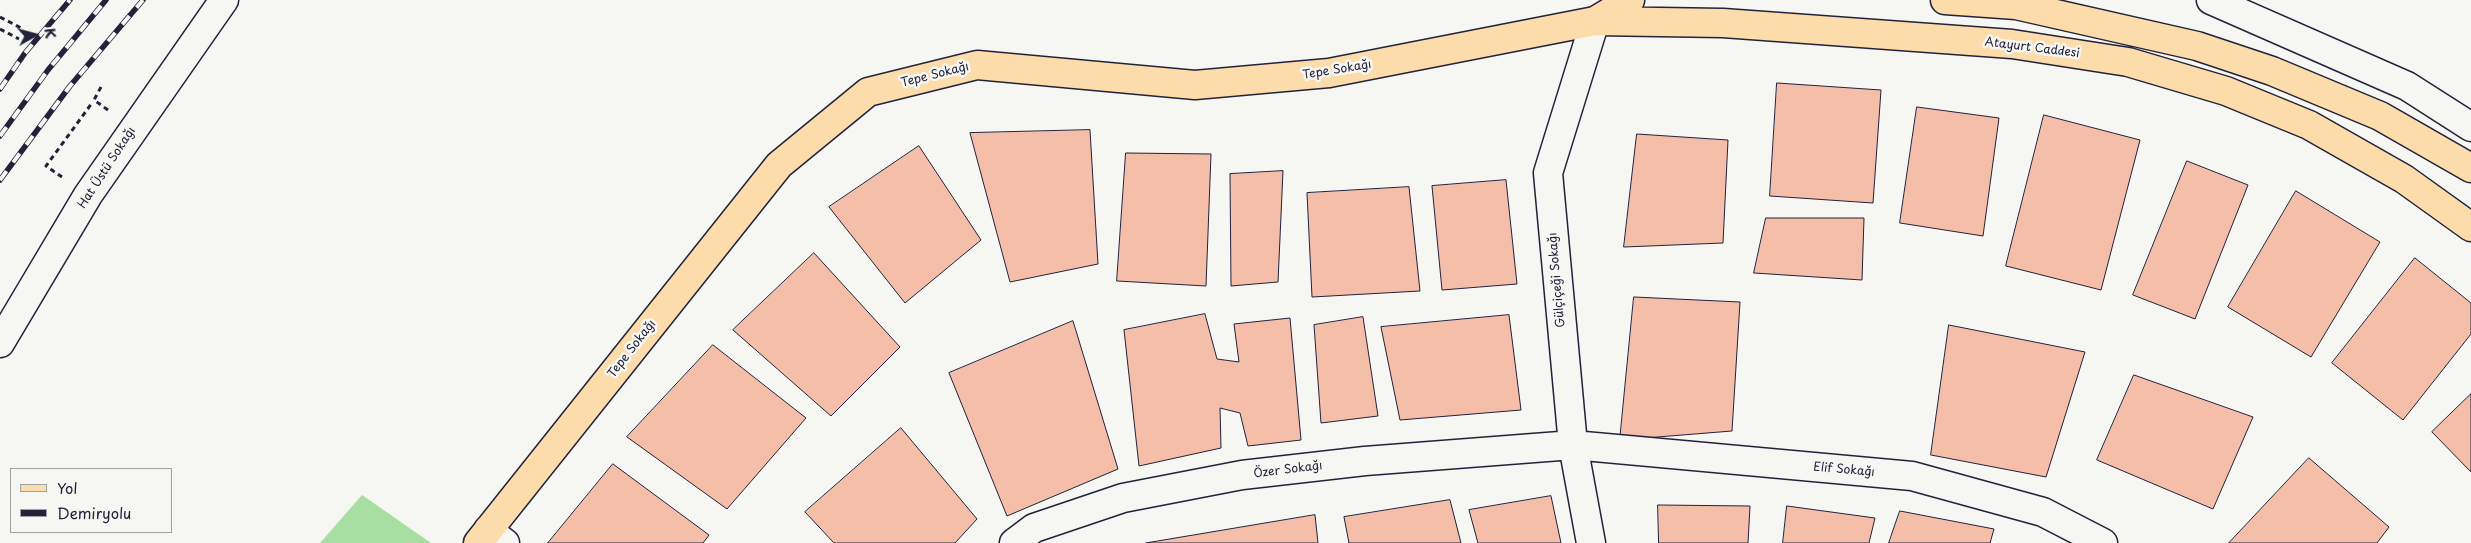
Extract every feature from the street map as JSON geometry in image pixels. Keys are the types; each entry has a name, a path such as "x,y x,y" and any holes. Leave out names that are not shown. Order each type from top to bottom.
{"main road":[{"path":"1595,21 1630,0"},
{"path":"1945,0 2015,2 2197,46 2272,71 2380,116 2471,168"},
{"path":"2012,44 2015,2"},
{"name":"Atayurt Caddesi","path":"1595,21 1723,23 2012,44 2128,62 2226,91 2309,125 2404,179 2471,227"},
{"name":"Tepe Sokağı","path":"490,539 779,164 868,92 977,65 1195,85 1329,73 1595,21"}],"street":[{"name":"Hat Üstü Sokağı","path":"0,343 88,195 224,0"},
{"path":"2211,0 2407,86 2471,127"},
{"name":"Gülçiçeği Sokağı","path":"1591,543 1573,445 1548,172 1595,21"},
{"name":"Özer Sokağı","path":"1014,543 1034,528 1124,498 1242,475 1365,461 1573,445"},
{"name":"Elif Sokağı","path":"1573,445 1912,476 2043,512 2103,543"}],"path":[{"path":"0,17 21,28"},
{"path":"0,29 18,38"},
{"path":"46,166 92,103"}],"green space":[{"path":"362,495 431,543 320,543"}],"building":[{"path":"1777,83 1881,90 1873,203 1770,196"},
{"path":"1917,107 1999,118 1983,236 1900,223"},
{"path":"2044,115 2140,140 2101,290 2006,266"},
{"path":"1090,130 1098,264 1010,282 970,133"},
{"path":"1637,134 1728,140 1723,243 1624,247"},
{"path":"919,146 981,240 905,303 829,207"},
{"path":"1126,153 1211,154 1206,286 1117,281"},
{"path":"2187,161 2248,185 2195,319 2133,295"},
{"path":"1283,171 1278,282 1231,286 1230,174"},
{"path":"1506,180 1517,284 1442,290 1432,186"},
{"path":"1409,187 1420,291 1312,297 1307,193"},
{"path":"2296,191 2380,242 2311,357 2228,307"},
{"path":"1766,218 1864,218 1862,280 1754,273"},
{"path":"814,253 900,347 831,416 733,330"},
{"path":"2415,258 2471,303 2471,334 2403,420 2332,363"},
{"path":"1634,297 1740,302 1732,431 1620,440"},
{"path":"1205,314 1217,359 1239,362 1234,324 1290,318 1301,440 1248,446 1240,413 1220,408 1221,448 1139,466 1124,330"},
{"path":"1509,315 1521,410 1400,420 1381,327"},
{"path":"1363,317 1378,416 1321,423 1314,325"},
{"path":"1073,321 1118,469 1007,516 949,373"},
{"path":"1949,325 2085,352 2046,477 1931,455"},
{"path":"713,345 806,418 727,509 627,437"},
{"path":"2134,375 2253,417 2213,509 2097,460"},
{"path":"2471,394 2471,472 2432,432"},
{"path":"901,428 977,519 955,543 834,543 805,512"},
{"path":"2309,458 2389,527 2377,543 2229,543"},
{"path":"613,464 709,535 703,543 548,543"},
{"path":"1551,496 1561,543 1478,543 1469,510"},
{"path":"1450,500 1461,543 1349,543 1344,517"},
{"path":"1658,505 1750,506 1748,543 1659,543"},
{"path":"1787,506 1875,518 1869,543 1783,543"},
{"path":"1900,511 1994,529 1990,543 1889,543"},
{"path":"1315,515 1318,543 1146,543"}],"railway":[{"path":"0,89 25,53 70,0"},
{"path":"0,136 48,70 106,0"},
{"path":"0,180 70,86 143,0"}]}
